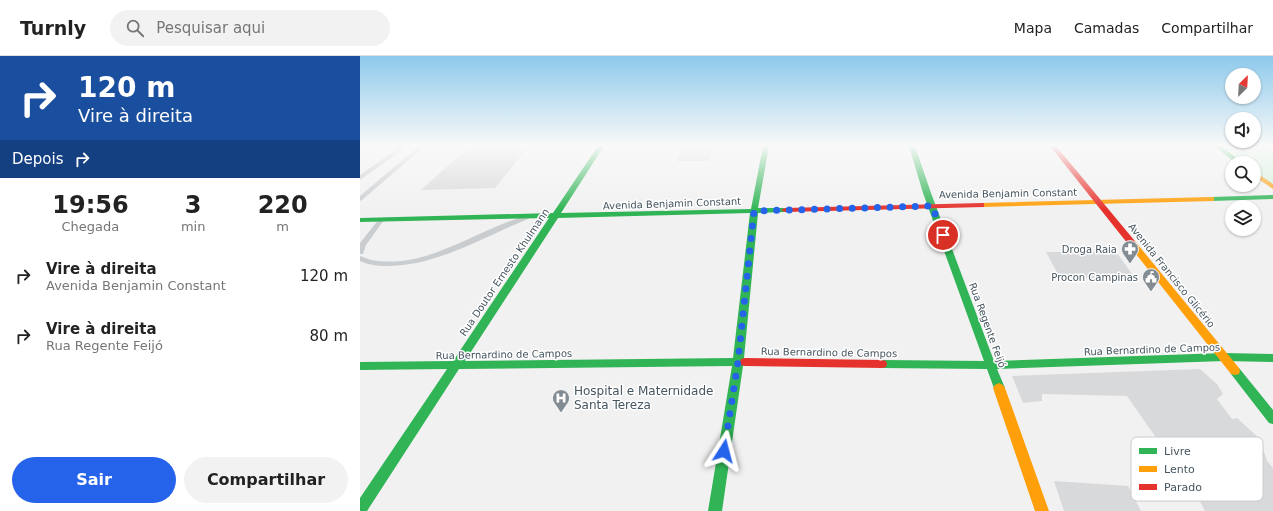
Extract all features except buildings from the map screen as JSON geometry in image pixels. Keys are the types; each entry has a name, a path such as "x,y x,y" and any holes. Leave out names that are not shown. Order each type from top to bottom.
{"main road":[{"name":"Rua Doutor Ernesto Khulmann","path":"360,510 587,167"},
{"path":"715,511 738,362 754,211 762,167"},
{"name":"Rua Regente Feijó","path":"919,167 1042,511"},
{"name":"Avenida Francisco Glicério","path":"1071,167 1273,419"},
{"path":"1261,178 1273,187"},
{"name":"Avenida Benjamin Constant","path":"360,220 554,217 1273,197"},
{"name":"Rua Bernardino de Campos","path":"360,366 738,362 991,365 1224,357 1273,358"}],"lane":[{"path":"360,178 375,167"},
{"path":"360,199 397,167"},
{"path":"360,258 368,263 377,264 422,260 528,217"},
{"path":"360,252 362,245 381,220"}],"green space":[{"path":"1261,167 1273,167 1273,188 1261,178"}],"traffic: fast":[{"path":"360,510 587,167"},
{"path":"715,511 738,362 754,211 762,167"},
{"path":"919,167 999,388"},
{"path":"1211,199 1273,197"},
{"path":"360,220 785,210"},
{"path":"882,364 991,365 1224,357 1273,358"},
{"path":"360,366 745,362"},
{"path":"1235,371 1273,419"}],"traffic: slow":[{"path":"1261,178 1273,187"},
{"path":"981,205 1211,199"},
{"path":"1131,242 1235,371"},
{"path":"999,388 1042,511"}],"traffic: jam":[{"path":"1070,167 1131,242"},
{"path":"785,210 981,205"},
{"path":"745,362 882,364"}],"place":[{"name":"Droga Raia","path":"1130,264"},
{"name":"Procon Campinas","path":"1151,292"},
{"name":"Hospital e Maternidade Santa Tereza","path":"561,413"}],"route":[{"path":"724,451 738,362 754,211 932,206 943,235"}]}
